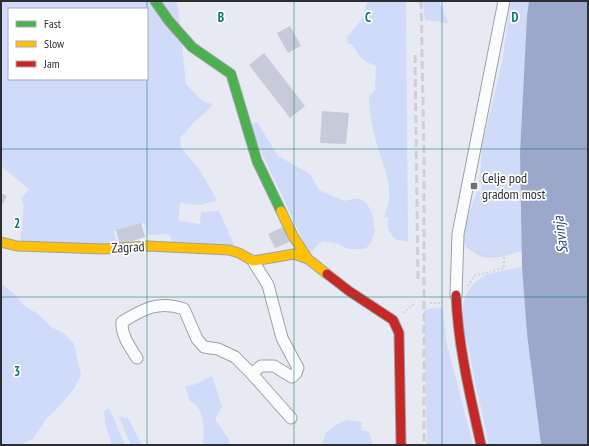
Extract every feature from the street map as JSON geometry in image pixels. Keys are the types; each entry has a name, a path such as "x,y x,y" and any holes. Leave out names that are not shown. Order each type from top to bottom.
{"street":[{"path":"155,1 169,21 192,47 231,74 257,161 289,229 308,259"},
{"path":"481,445 463,366 456,316 458,234 504,1"},
{"name":"Zagrad","path":"1,242 17,246 104,249 148,246 229,250 239,253 253,261"},
{"path":"252,374 261,366 274,366 292,378 298,368 282,338 268,285 253,261 294,254 308,259 349,291 393,320 399,333 401,445"},
{"path":"137,358 126,340 122,328 122,322 139,311 161,305 173,305 184,309 197,339 204,347 218,349 234,357 252,374 291,418"}],"path":[{"path":"456,299 474,276 504,268 504,256 485,256 467,248 468,241"}],"shaded area":[{"path":"1,1 176,1 178,7 186,84 202,101 212,104 210,108 195,121 180,138 181,148 199,169 217,200 201,205 180,203 178,221 200,224 201,212 219,211 235,247 173,242 168,234 148,235 144,223 114,231 117,245 20,243 24,206 21,199 29,189 1,166"},
{"path":"367,1 406,1 408,242 394,239 388,229 388,218 384,217 389,201 389,186 373,129 369,103 369,96 375,90 376,66 368,63 357,53 353,45 348,43 347,37 361,20"},
{"path":"423,1 439,1 448,23 425,20"},
{"path":"511,1 529,1 520,152 522,251 500,257 486,258 476,254 467,247 465,243 464,231 477,191 481,192 482,184 479,182 483,142 502,62"},
{"path":"257,122 278,156 310,174 319,190 344,201 358,198 366,202 372,213 375,231 371,243 365,249 348,249 337,243 322,241 309,254 249,125"},
{"path":"522,267 527,334 541,445 489,445 463,322 463,303 466,294 475,282 487,274"},
{"path":"1,283 15,295 23,305 38,314 51,327 65,334 74,344 81,374 74,389 46,419 33,439 22,445 1,445"},
{"path":"443,308 446,340 473,445 427,445 424,310"},
{"path":"212,376 222,407 215,419 230,441 227,445 203,445 203,420 199,409 190,401 185,386 193,385"},
{"path":"109,408 125,445 112,445 105,423 104,411"},
{"path":"119,417 128,418 142,445 131,445"},
{"path":"347,420 362,422 361,430 369,432 373,445 322,445 326,432"}],"water":[{"name":"Savinja","path":"529,1 588,1 588,445 541,445 527,334 522,267 520,152"}],"building":[{"path":"290,26 301,46 288,53 277,33"},
{"path":"264,53 305,106 290,118 249,65"},
{"path":"322,111 349,113 346,144 320,143"},
{"path":"1,193 7,196 1,207"},
{"path":"141,223 145,237 120,245 116,230"},
{"path":"285,226 292,241 275,248 268,234"}],"railway":[{"path":"421,1 424,153 424,445"},
{"path":"415,55 418,283"}],"traffic: fast":[{"path":"155,1 169,21 192,47 231,74 257,161 281,211"}],"traffic: slow":[{"path":"281,211 293,236 308,259"},
{"path":"1,242 17,246 104,249 148,246 229,250 239,253 253,261 294,254 308,259 327,274"}],"traffic: jam":[{"path":"327,274 349,291 393,320 399,333 401,445"},
{"path":"456,295 462,352 481,445"}],"place":[{"name":"Celje pod gradom most","path":"474,186"}]}
